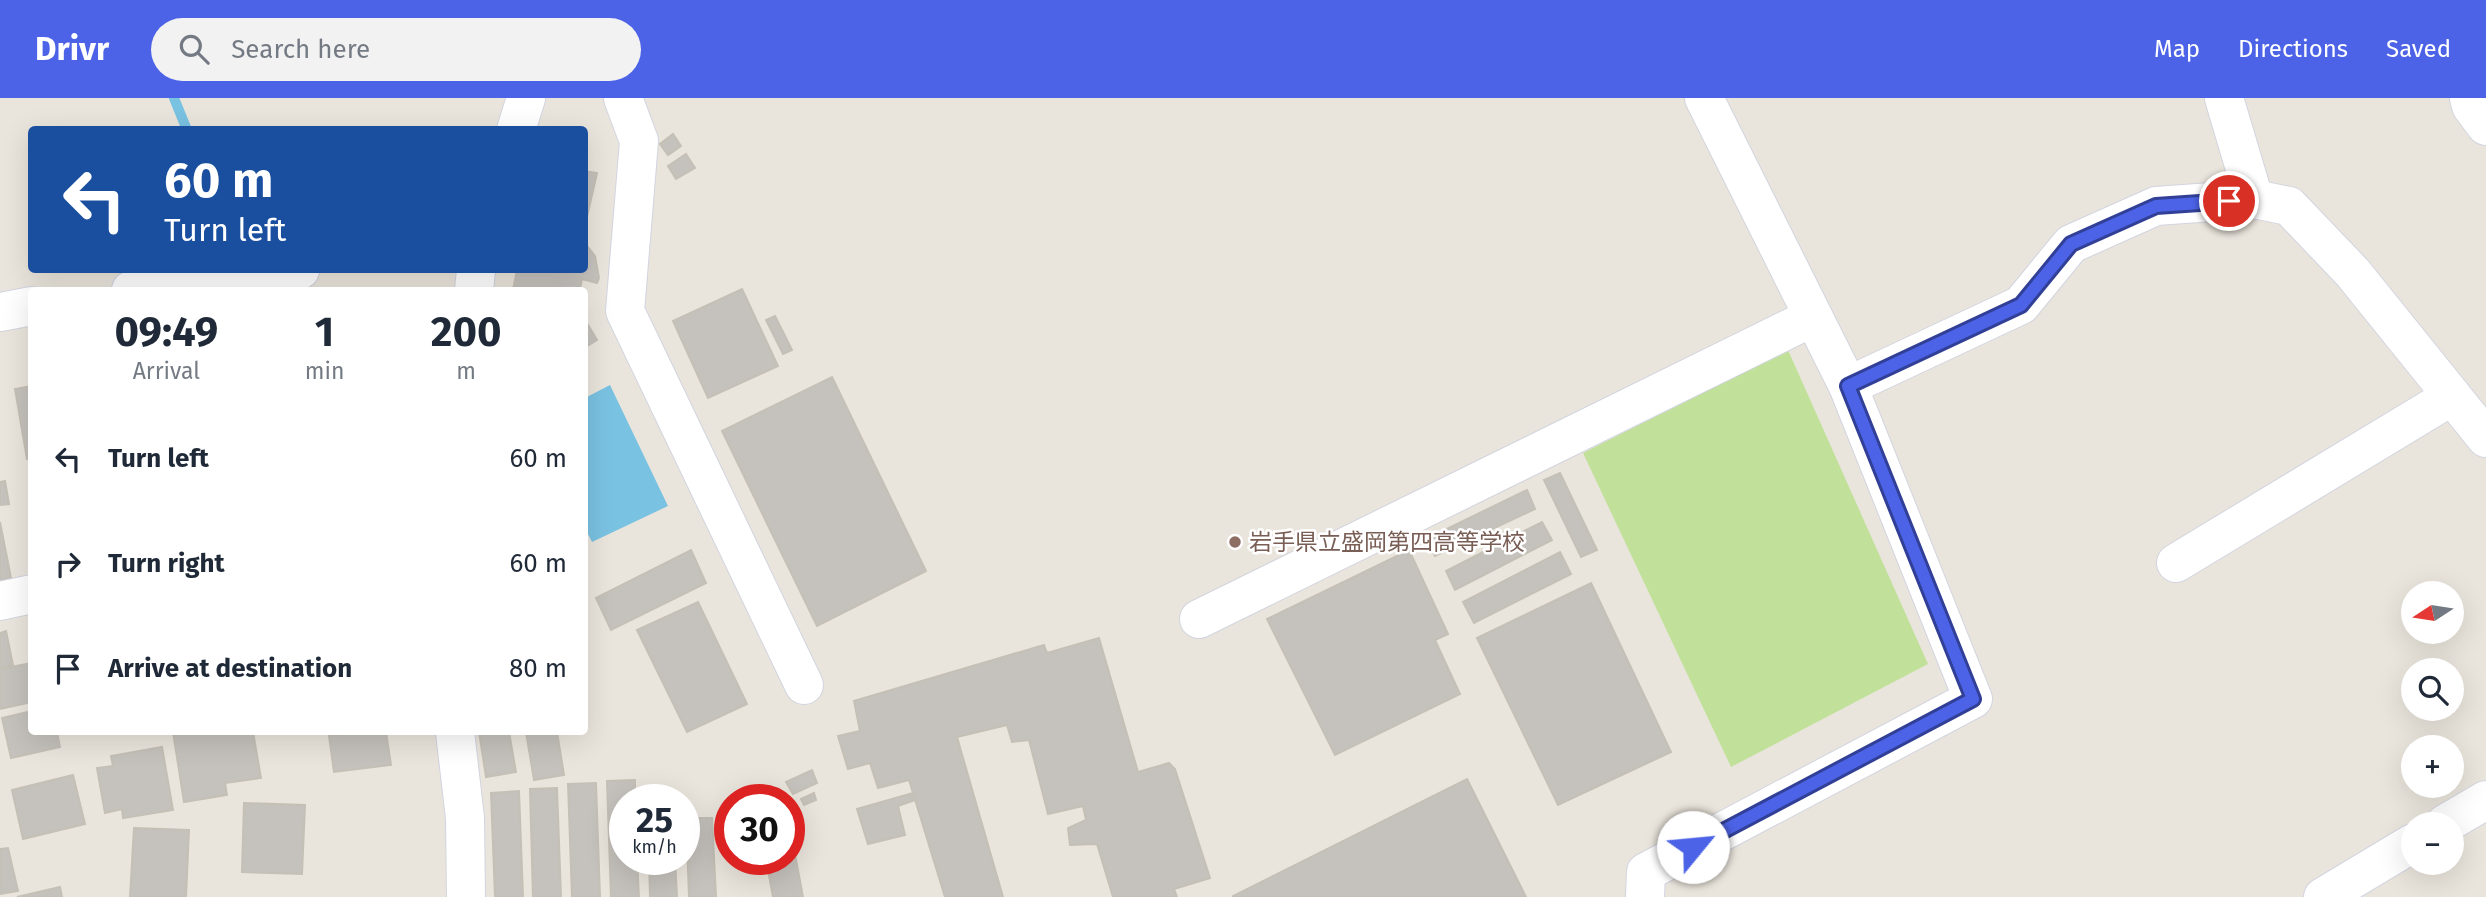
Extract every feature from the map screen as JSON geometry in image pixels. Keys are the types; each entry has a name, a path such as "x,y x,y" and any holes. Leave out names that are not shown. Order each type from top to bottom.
{"street":[{"path":"517,126 526,98"},
{"path":"623,98 639,141 625,311 804,685"},
{"path":"1645,897 1646,872 1973,699 1848,386 1704,98"},
{"path":"2224,98 2254,199"},
{"path":"2469,98 2471,106 2486,126"},
{"path":"1848,386 2021,305 2071,244 2156,206 2254,199 2289,206 2353,273 2486,438"},
{"path":"156,287 275,273"},
{"path":"0,313 28,307"},
{"path":"1199,619 1813,317"},
{"path":"2176,563 2452,396"},
{"path":"0,601 28,595"},
{"path":"455,735 465,818 466,897"},
{"path":"2464,813 2486,800"},
{"path":"2323,897 2401,850"}],"green space":[{"path":"1788,350 1928,664 1731,767 1583,453"}],"water":[{"path":"610,385 668,506 592,542 588,534 588,396"}],"building":[{"path":"673,134 681,146 668,155 660,144"},
{"path":"686,154 695,168 676,179 668,166"},
{"path":"588,172 597,173 588,212"},
{"path":"588,247 595,256 599,278 597,283 582,279 581,287 514,287 516,273 588,273"},
{"path":"742,289 778,366 708,398 673,321"},
{"path":"775,316 792,350 783,354 766,320"},
{"path":"588,325 597,340 588,346"},
{"path":"832,377 926,571 817,626 722,431"},
{"path":"28,387 27,459 15,389"},
{"path":"1560,473 1597,550 1581,557 1544,480"},
{"path":"5,481 9,504 0,505 0,482"},
{"path":"1527,490 1535,509 1435,556 1426,539"},
{"path":"0,522 11,578 0,580"},
{"path":"1542,522 1552,540 1455,590 1446,571"},
{"path":"691,550 706,583 611,630 596,598"},
{"path":"1409,550 1448,634 1435,640 1460,694 1335,755 1267,619"},
{"path":"1560,552 1571,574 1474,623 1463,602"},
{"path":"1591,583 1671,752 1558,805 1477,638"},
{"path":"698,602 747,704 687,732 637,630"},
{"path":"6,631 13,665 0,668 0,633"},
{"path":"1099,638 1138,772 1169,763 1175,769 1210,878 1174,889 1177,897 1113,897 1097,844 1070,845 1068,828 1086,820 1083,806 1048,814 1029,740 1012,742 1007,725 957,737 1003,897 945,897 909,780 878,788 870,763 848,769 838,736 860,731 854,701 1044,645 1047,653"},
{"path":"28,664 28,703 0,709 0,669"},
{"path":"28,712 28,735 58,735 60,747 11,758 2,718"},
{"path":"173,735 254,735 261,778 225,783 227,795 184,802"},
{"path":"386,735 391,765 334,772 329,736"},
{"path":"479,735 510,735 516,772 486,777"},
{"path":"526,735 557,735 564,775 534,780"},
{"path":"162,747 173,810 123,818 122,809 105,813 97,768 113,766 111,756"},
{"path":"812,770 817,783 805,788 805,784 786,782"},
{"path":"73,775 85,824 23,839 12,790"},
{"path":"1467,779 1526,897 1233,897 1233,896"},
{"path":"635,780 635,784 609,784 609,839 607,781"},
{"path":"596,783 600,897 572,897 568,784"},
{"path":"557,788 561,897 533,897 530,789"},
{"path":"519,791 523,897 495,897 491,793"},
{"path":"814,793 816,800 805,805 805,797"},
{"path":"913,793 915,800 898,806 905,835 868,844 857,809"},
{"path":"244,803 305,805 302,874 242,872"},
{"path":"700,818 712,818 716,897 689,897 688,875 700,875"},
{"path":"134,828 189,830 186,897 130,897"},
{"path":"8,848 18,891 0,894 0,849"},
{"path":"610,875 638,875 639,897 611,897"},
{"path":"649,875 676,875 677,897 650,897"},
{"path":"769,875 799,875 803,897 773,897"},
{"path":"60,887 62,897 17,897"}],"waterway":[{"path":"174,98 185,126"}],"place":[{"name":"岩手県立盛岡第四高等学校","path":"1235,542"}],"route":[{"path":"1693,847 1973,699 1848,386 2021,305 2071,244 2156,206 2229,201"}]}
